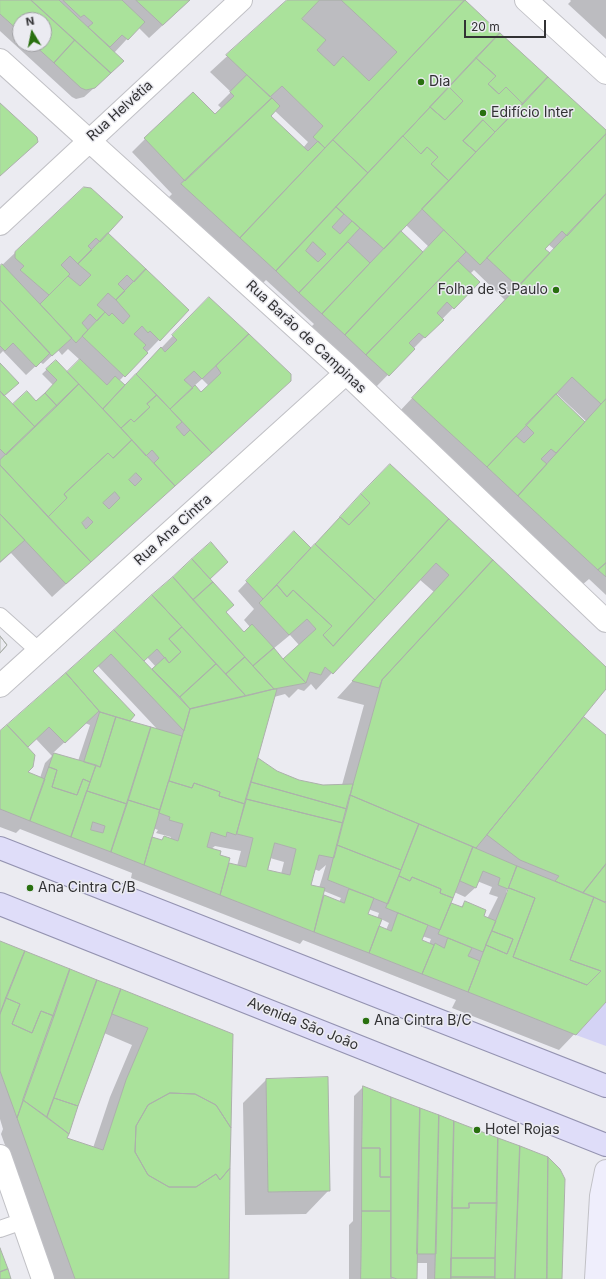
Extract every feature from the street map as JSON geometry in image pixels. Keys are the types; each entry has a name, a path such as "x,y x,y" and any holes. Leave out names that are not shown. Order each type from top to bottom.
{"main road":[{"path":"0,848 606,1086"},
{"name":"Avenida São João","path":"0,904 606,1145"},
{"path":"596,1279 601,1196 606,1171"}],"street":[{"name":"Rua Helvétia","path":"0,224 88,140 241,0"},
{"path":"526,0 606,74"},
{"name":"Rua Barão de Campinas","path":"0,60 88,140 124,170 346,374 606,621"},
{"name":"Rua Ana Cintra","path":"0,686 346,374"},
{"path":"0,1156 43,1279"}],"lane":[{"path":"0,616 39,651"},
{"path":"0,1229 23,1221"}],"shaded area":[{"path":"606,1002 606,1046 576,1035"}],"building":[{"path":"0,0 31,0 44,12 12,12 12,25 0,14"},
{"path":"31,0 59,0 124,61 111,73 52,19 52,12 44,12"},
{"path":"63,0 122,0 145,22 128,40 122,35 110,47 88,27 93,23 84,15 81,17"},
{"path":"136,0 190,0 163,25"},
{"path":"287,0 465,0 325,148 313,137 323,126 282,86 270,97 226,55"},
{"path":"320,0 341,0 397,52 369,81 343,56 334,66 317,50 326,40 302,19"},
{"path":"465,0 500,33 368,173 333,140"},
{"path":"52,19 75,40 54,63 42,52 52,52"},
{"path":"500,33 548,77 523,104 506,87 499,94 488,84 496,76 476,58"},
{"path":"75,40 111,73 95,88 86,90 81,88 54,63"},
{"name":"Edifício Inter","path":"476,58 496,76 488,84 499,94 506,87 523,104 495,132 483,120 463,141 476,152 449,181 431,164 438,157 427,147 421,154 403,136 430,107 445,120 463,101 449,87"},
{"path":"247,75 272,98 185,181 144,138 193,92 215,114 234,96 230,92"},
{"path":"548,77 606,130 606,134 480,265 422,209"},
{"path":"449,87 463,101 445,120 430,107"},
{"path":"272,98 280,106 271,116 308,151 318,141 325,148 240,238 181,184"},
{"path":"0,103 37,137 38,142 0,176"},
{"path":"483,120 495,132 476,152 463,141"},
{"path":"606,134 606,194 567,236 562,231 545,249 550,253 518,287 487,258"},
{"path":"403,136 421,154 427,147 438,157 431,164 449,181 384,249 336,207"},
{"path":"333,140 368,173 276,271 240,238"},
{"path":"84,187 91,188 123,217 100,242 96,238 88,246 92,250 78,264 70,256 61,265 70,274 49,295 20,270 24,266 15,258 15,252"},
{"name":"Folha de S.Paulo","path":"606,194 606,399 601,404 572,377 487,467 412,398"},
{"path":"336,207 344,214 332,227 340,234 352,221 360,228 299,293 276,271","holes":["313,242 326,254 318,262 306,251"]},
{"path":"444,230 466,252 366,355 345,335"},
{"path":"401,231 423,252 345,335 322,314"},
{"path":"108,233 146,269 134,282 127,275 118,284 125,291 116,300 108,293 97,305 105,312 97,321 90,314 82,323 88,330 76,343 40,304 68,276 80,286 91,275 78,264"},
{"path":"348,242 370,263 322,314 299,293"},
{"path":"458,261 480,282 454,309 447,302 437,313 444,320 425,338 419,333 409,343 415,349 389,376 366,355"},
{"path":"2,264 72,338 52,356 0,300 0,266"},
{"path":"146,269 189,310 160,341 150,331 148,333 142,326 134,334 146,345 143,348 148,353 125,377 82,336 105,312 109,316 112,313 123,324 130,316 116,300"},
{"path":"209,297 249,334 202,379 194,371 184,380 193,388 170,409 136,374 161,347 165,352 177,340 172,335"},
{"path":"0,300 50,353 36,367 13,343 5,351 0,346"},
{"path":"249,334 291,374 291,381 212,453 170,409 195,385 201,392 221,373 216,366"},
{"path":"80,359 107,385 115,376 125,385 103,409 67,372"},
{"path":"56,360 79,384 57,406 45,393 57,380 46,369"},
{"path":"0,363 19,383 4,396 0,391"},
{"path":"136,374 157,395 147,404 150,407 134,422 131,419 121,428 103,409"},
{"path":"79,384 132,440 113,458 108,453 64,494 67,498 48,517 0,465 0,460"},
{"path":"0,391 35,427 6,455 0,449"},
{"path":"27,391 36,401 45,393 57,406 35,427 13,404"},
{"path":"556,394 585,422 556,453 551,449 541,459 547,464 518,496 487,467 516,436 524,443 534,433 526,425"},
{"path":"157,395 182,422 176,427 184,436 190,430 212,453 175,486 154,463 159,458 152,450 146,456 121,428 131,419 134,422 150,407 147,404"},
{"path":"606,399 606,563 598,570 518,496"},
{"path":"132,440 175,486 91,562 48,517 67,498 64,494 108,453 113,458","holes":["136,473 142,479 135,486 129,480","115,492 120,498 109,509 103,503","88,517 93,522 86,529 82,523"]},
{"path":"390,464 449,519 375,600 315,544 340,517 349,525 370,503 361,494"},
{"path":"0,465 91,562 66,584 0,514"},
{"path":"361,494 370,503 349,525 340,517"},
{"path":"0,514 25,540 0,562"},
{"path":"449,519 493,560 382,680 379,688 352,681 449,575 436,563 333,674 325,667 321,675 310,672 306,683 283,659 316,629 307,619 289,635 259,603 277,585 287,597 293,590 332,626 323,635 333,646"},
{"path":"294,531 311,548 263,599 246,581"},
{"path":"211,542 228,562 210,579 192,559"},
{"path":"315,544 375,600 333,646 323,635 332,626 293,590 287,597 277,585"},
{"path":"192,559 213,582 193,600 173,577"},
{"path":"493,560 606,667 606,689 476,848 350,795 382,680"},
{"path":"606,563 606,577 598,570"},
{"path":"173,577 245,657 226,674 152,595"},
{"path":"213,582 234,605 226,612 244,632 252,624 274,648 253,666 193,600"},
{"path":"152,595 182,627 169,639 181,652 169,663 157,649 144,661 114,630"},
{"path":"182,627 216,664 180,697 152,669 165,657 169,663 181,652 169,639"},
{"path":"114,630 190,709 184,731 111,654 93,671 135,715 130,721 100,712 66,673"},
{"path":"0,636 7,645 0,653"},
{"path":"0,636 7,645 0,653"},
{"path":"274,648 306,683 274,689 253,666"},
{"path":"245,657 274,689 246,696 226,674"},
{"path":"216,664 246,696 190,709 180,697"},
{"path":"66,673 99,711 65,743 49,727 28,747 7,725"},
{"path":"277,689 245,804 219,796 220,792 194,783 192,788 169,781 190,709"},
{"path":"100,712 116,717 100,767 84,762"},
{"path":"116,717 151,727 127,804 87,791 96,765 100,767"},
{"path":"584,717 606,735 606,864 583,893 555,881 559,876 520,860 487,835"},
{"path":"7,725 35,755 33,767 28,772 45,779 30,821 0,809 0,731"},
{"path":"151,727 182,736 160,810 128,800"},
{"path":"54,753 96,765 90,782 83,779 77,795 52,787 57,770 49,767"},
{"path":"258,758 277,771 299,780 323,785 353,784 347,809 251,782"},
{"path":"49,767 57,770 52,787 77,795 83,779 90,782 71,837 30,821"},
{"path":"169,781 192,788 194,783 220,792 219,796 245,804 236,835 227,832 226,837 211,832 207,847 221,851 220,855 230,858 220,895 144,865 152,837 162,840 164,836 178,841 183,824 169,820 170,817 159,813"},
{"path":"251,782 347,809 343,823 246,799"},
{"path":"87,791 127,804 111,852 71,837","holes":["93,822 105,826 103,833 91,830"]},
{"path":"350,795 419,824 401,870 337,845"},
{"path":"246,799 343,823 334,858 319,855 311,885 325,888 314,932 220,895 229,863 246,867 253,838 237,834","holes":["275,843 296,849 290,875 268,870"]},
{"path":"128,800 160,810 144,865 111,852"},
{"path":"419,824 473,847 453,898 440,893 441,889 412,877 410,881 399,876"},
{"path":"337,845 401,870 388,904 328,880"},
{"path":"473,847 517,866 508,889 498,885 500,878 483,871 476,888 460,881"},
{"path":"606,864 606,901 605,902 583,893"},
{"path":"517,866 594,897 570,960 601,971 587,985 513,957 535,898 509,888"},
{"path":"399,876 410,881 412,877 441,889 440,893 453,898 440,930 386,908"},
{"path":"509,888 535,898 513,957 587,985 601,971 570,960 594,897 606,903 606,1002 576,1035 468,992 486,945 507,954 513,939 492,931"},
{"path":"349,889 374,898 368,914 382,919 369,953 314,932 324,895 344,903"},
{"path":"465,901 486,910 484,916 496,921 483,952 438,934 451,903 462,907"},
{"path":"398,913 428,925 422,940 434,945 422,974 369,953 379,926 391,931"},
{"path":"492,931 513,939 507,954 486,945"},
{"path":"448,938 472,948 468,956 480,961 468,992 422,974 435,943 444,948"},
{"path":"0,941 25,951 0,1014"},
{"path":"25,951 70,969 54,1016 41,1011 32,1033 12,1024 20,1004 6,998"},
{"path":"70,969 97,980 47,1117 23,1100"},
{"path":"97,980 121,989 78,1106 54,1098"},
{"path":"121,989 233,1034 231,1128 216,1105 195,1094 170,1093 148,1105 136,1126 135,1152 148,1175 169,1187 196,1187 216,1174 220,1180 230,1168 229,1279 75,1279 17,1118 23,1100 69,1134 67,1138 103,1150 126,1080 148,1028 112,1014"},
{"path":"6,998 20,1004 12,1024 32,1033 41,1011 54,1016 17,1118 0,1071 0,1014"},
{"path":"328,1077 330,1191 268,1192 266,1079"},
{"path":"363,1086 391,1097 391,1177 380,1177 380,1148 362,1148"},
{"path":"170,1093 195,1094 216,1105 231,1128 230,1168 220,1180 216,1174 196,1187 169,1187 148,1175 135,1152 136,1126 148,1105"},
{"path":"391,1097 420,1108 417,1279 397,1279 391,1277"},
{"path":"54,1098 78,1106 69,1134 47,1117"},
{"path":"420,1108 439,1115 436,1254 417,1254"},
{"path":"439,1115 454,1121 451,1279 435,1279"},
{"path":"454,1121 498,1138 497,1203 469,1203 469,1208 452,1208"},
{"path":"498,1138 520,1146 515,1279 495,1279"},
{"path":"520,1146 548,1157 547,1279 515,1279"},
{"path":"362,1148 380,1148 380,1177 391,1177 391,1211 362,1211"},
{"path":"548,1157 560,1169 565,1179 562,1279 547,1279"},
{"path":"469,1203 497,1203 495,1258 451,1258 452,1208 469,1208"},
{"path":"362,1211 391,1211 391,1279 361,1279"},
{"path":"0,1248 8,1269 0,1272"},
{"path":"451,1258 495,1258 495,1277 451,1277"},
{"path":"8,1269 11,1279 0,1279 0,1272"},
{"path":"451,1277 495,1277 495,1279 451,1279"}],"place":[{"name":"Dia","path":"421,82"},
{"name":"Edifício Inter","path":"483,113"},
{"name":"Folha de S.Paulo","path":"556,290"},
{"name":"Ana Cintra C/B","path":"30,888"},
{"name":"Ana Cintra B/C","path":"366,1021"},
{"name":"Hotel Rojas","path":"477,1130"}]}
